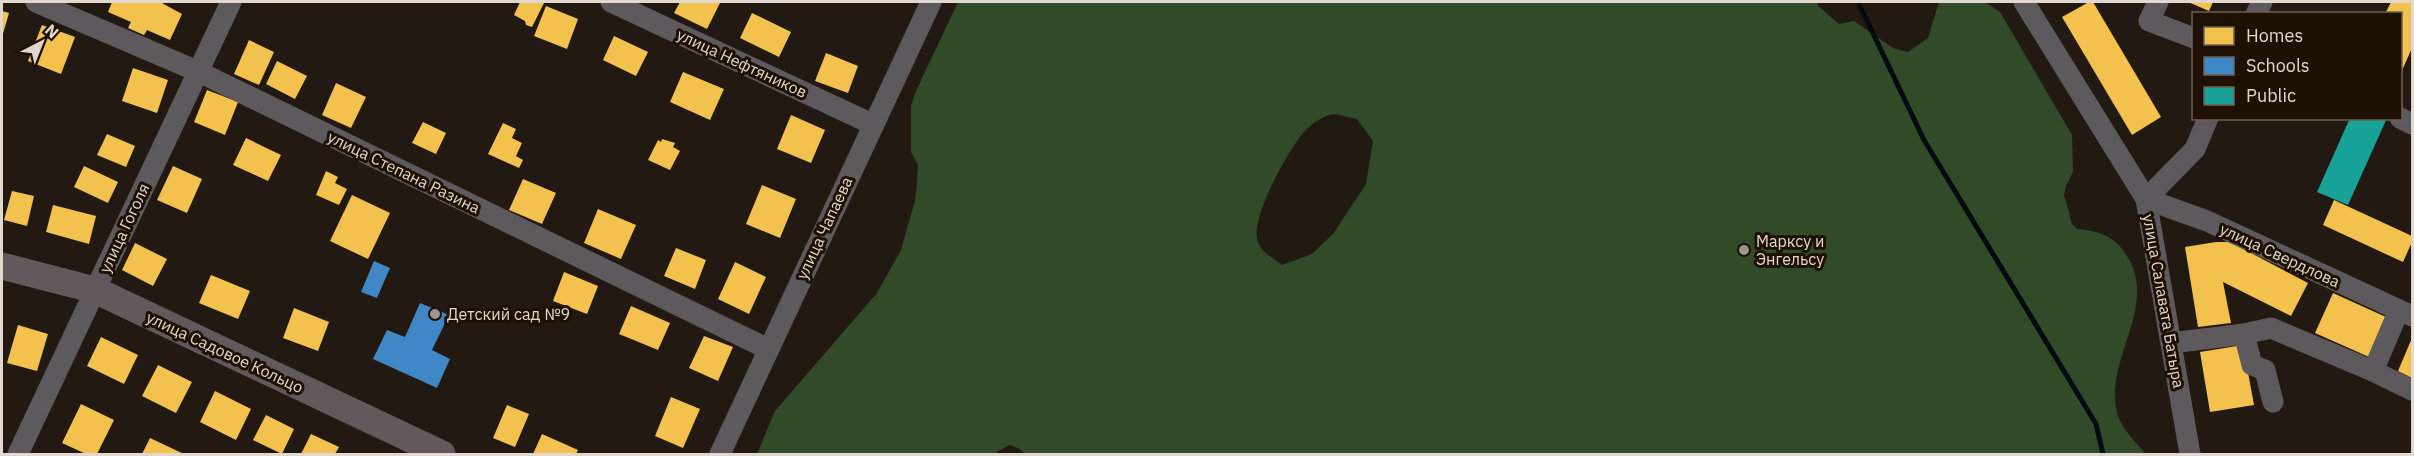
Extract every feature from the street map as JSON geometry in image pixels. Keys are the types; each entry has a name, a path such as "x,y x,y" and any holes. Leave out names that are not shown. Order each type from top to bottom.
{"main road":[{"name":"улица Садовое Кольцо","path":"2,266 95,290 442,454"}],"street":[{"name":"улица Степана Разина","path":"36,2 196,71 768,350"},
{"name":"улица Гоголя","path":"18,454 196,71 231,2"},
{"name":"улица Нефтяников","path":"611,2 872,124"},
{"name":"улица Чапаева","path":"720,454 872,124 931,2"},
{"name":"улица Салавата Батыра","path":"2024,2 2146,199 2190,454"},
{"path":"2158,2 2149,21 2192,38"},
{"path":"2146,199 2194,149 2207,120"},
{"name":"улица Свердлова","path":"2146,199 2207,221 2406,313"},
{"path":"2373,371 2406,313"},
{"path":"2171,343 2244,334 2271,328 2412,390"},
{"path":"2244,334 2252,365 2265,370 2273,402"}],"green space":[{"path":"958,2 1818,2 1818,6 1839,24 1854,21 1893,48 1908,52 1928,38 1939,2 1985,2 2000,12 2072,135 2073,172 2064,195 2072,224 2077,229 2099,233 2112,239 2127,256 2135,274 2137,293 2135,312 2118,369 2115,389 2116,408 2124,427 2146,454 1025,454 1010,445 996,454 757,454 775,411 877,293 901,250 915,201 917,182 918,165 911,152 911,106","holes":["1334,114 1357,119 1373,141 1366,184 1333,234 1312,254 1282,265 1263,251 1257,239 1260,215 1272,184 1296,142 1313,124"]}],"building: Homes":[{"path":"112,2 160,2 182,14 170,40 147,30 144,35 128,28 131,22 108,12"},
{"path":"520,2 544,3 532,27 514,15"},
{"path":"680,2 720,3 707,29 674,13"},
{"path":"2093,2 2161,117 2132,135 2062,17"},
{"path":"2188,2 2213,2 2209,11"},
{"path":"2391,2 2412,2 2412,48 2402,70 2402,12 2386,12"},
{"path":"546,6 578,19 567,49 534,36"},
{"path":"2,11 9,13 2,37"},
{"path":"752,13 791,32 779,57 740,38"},
{"path":"42,25 75,37 61,74 28,61"},
{"path":"614,36 648,52 636,76 603,60"},
{"path":"249,40 274,52 259,85 234,74"},
{"path":"826,53 858,66 848,93 815,81"},
{"path":"277,61 307,76 295,99 266,84"},
{"path":"133,68 168,80 157,113 122,101"},
{"path":"683,72 724,89 710,120 670,102"},
{"path":"336,83 366,97 351,128 322,115"},
{"path":"207,90 238,102 225,135 194,122"},
{"path":"791,115 825,130 811,163 777,149"},
{"path":"423,122 446,133 436,154 412,143"},
{"path":"503,123 516,129 512,138 522,143 516,156 523,160 519,168 488,154"},
{"path":"107,134 135,146 126,167 97,155"},
{"path":"246,138 281,155 268,181 233,165"},
{"path":"662,139 675,143 673,147 680,151 670,170 648,160 658,140 661,142"},
{"path":"84,166 118,182 108,203 74,187"},
{"path":"173,166 202,179 187,213 157,200"},
{"path":"326,171 338,177 335,183 347,189 339,205 316,195"},
{"path":"523,179 556,193 542,224 509,210"},
{"path":"762,185 796,199 780,238 746,224"},
{"path":"12,191 34,196 27,226 4,220"},
{"path":"352,195 390,213 368,259 330,241"},
{"path":"2334,200 2412,236 2412,242 2403,262 2323,225"},
{"path":"53,205 96,216 89,244 46,232"},
{"path":"598,209 636,225 621,259 584,243"},
{"path":"2230,242 2308,283 2291,316 2223,282 2231,323 2198,327 2185,247"},
{"path":"135,243 167,259 153,286 122,270"},
{"path":"676,248 706,260 695,289 664,276"},
{"path":"735,262 766,277 749,314 718,299"},
{"path":"564,272 598,286 587,314 553,301"},
{"path":"211,275 250,291 238,319 199,303"},
{"path":"2333,293 2386,317 2369,357 2315,333"},
{"path":"631,306 670,323 658,350 619,334"},
{"path":"294,308 329,322 318,351 283,338"},
{"path":"18,325 48,334 37,371 7,363"},
{"path":"704,336 733,347 718,381 689,368"},
{"path":"101,337 138,355 124,384 87,366"},
{"path":"2412,338 2412,378 2398,371"},
{"path":"2243,345 2254,405 2210,412 2200,352"},
{"path":"158,365 192,382 176,413 142,396"},
{"path":"215,391 251,409 236,440 200,422"},
{"path":"671,397 700,409 683,448 655,436"},
{"path":"81,404 114,420 97,454 86,454 62,443"},
{"path":"507,405 529,414 515,447 493,438"},
{"path":"266,415 294,429 282,454 253,440"},
{"path":"311,434 339,447 335,454 301,454"},
{"path":"542,434 578,450 576,454 533,454"},
{"path":"150,438 184,454 142,454"}],"building: Schools":[{"path":"374,261 390,268 377,298 361,292"},
{"path":"420,303 449,315 432,350 450,359 437,388 373,359 387,330 405,337"}],"building: Public":[{"path":"2349,120 2386,120 2348,205 2317,192"}],"waterway":[{"path":"1858,2 1924,140 2096,424 2103,454"}],"place":[{"name":"Марксу и Энгельсу","path":"1744,250"},
{"name":"Детский сад №9","path":"435,314"}]}
